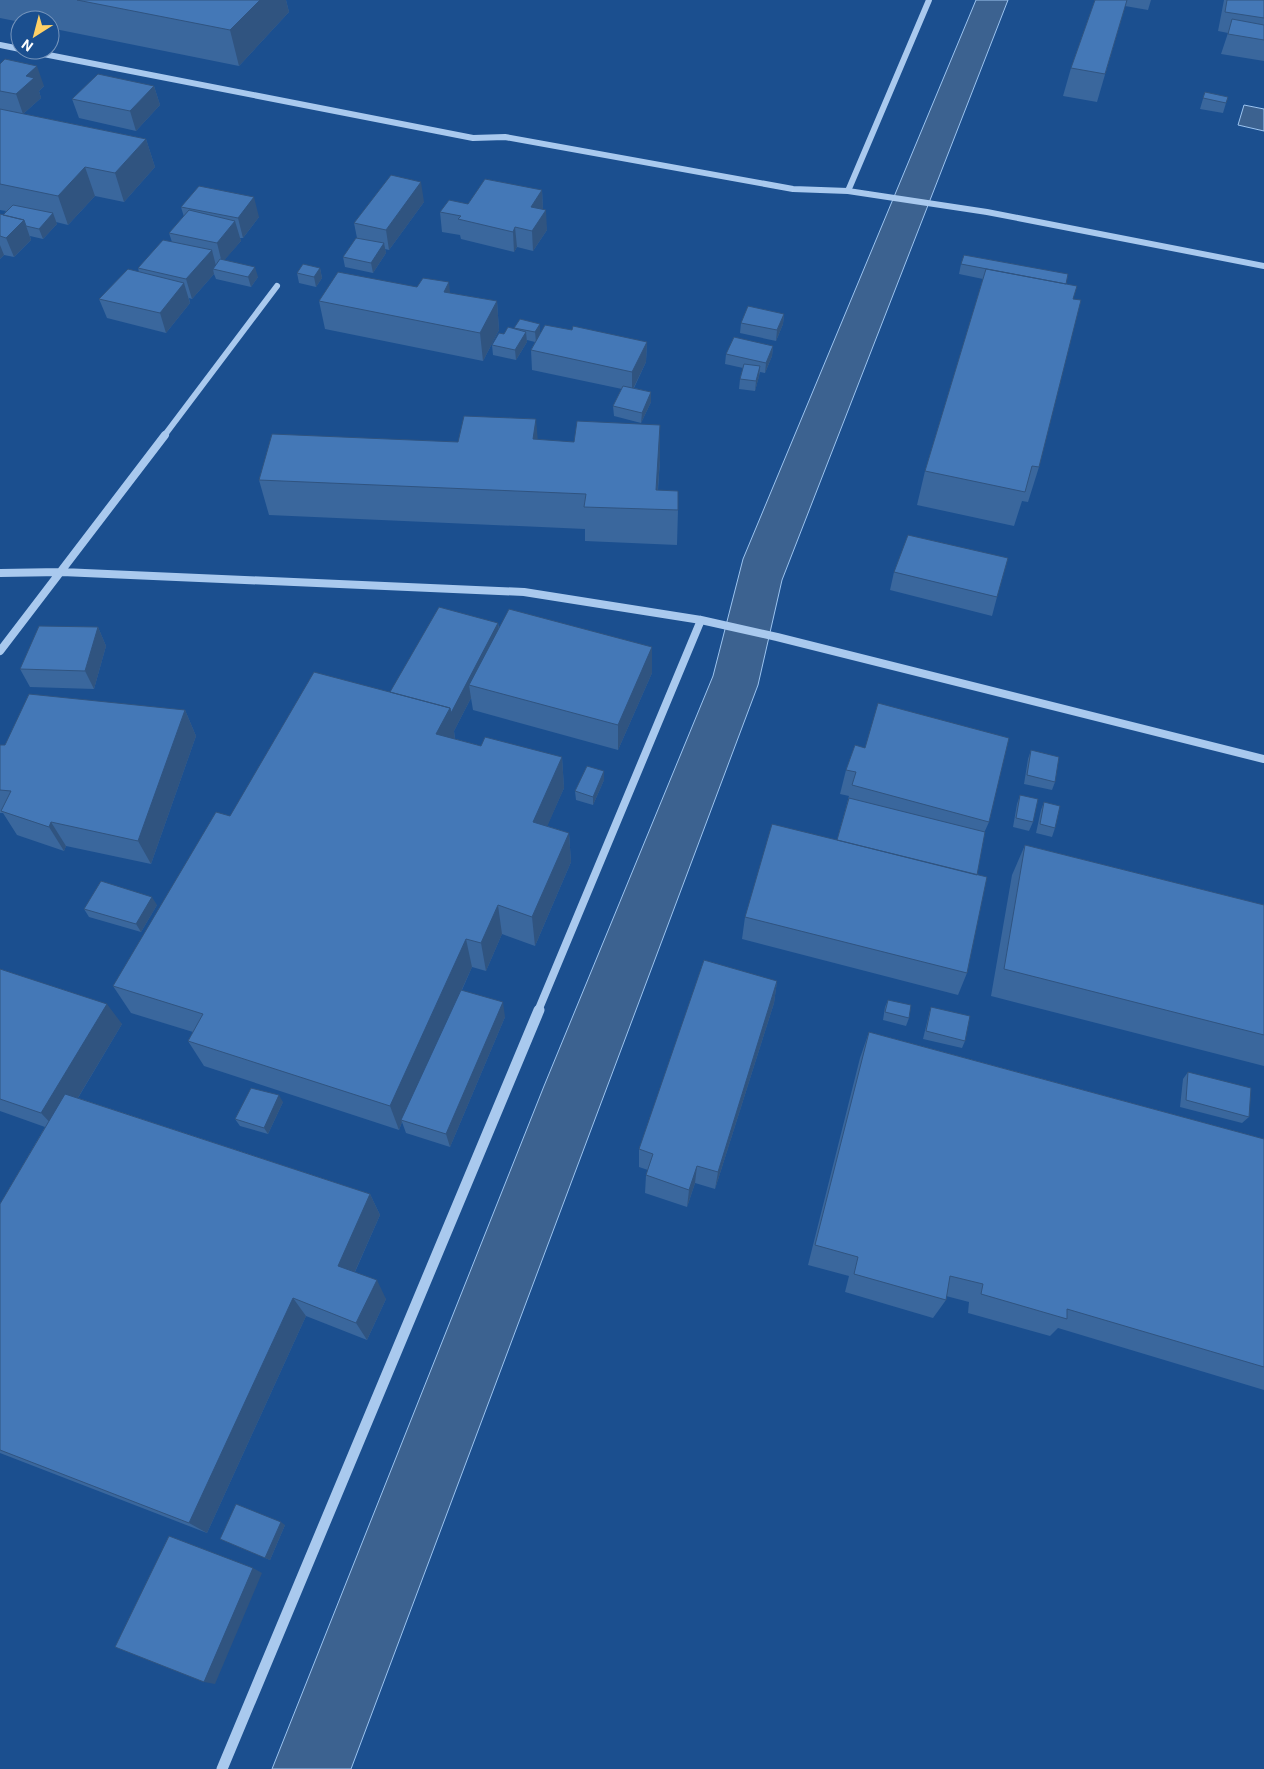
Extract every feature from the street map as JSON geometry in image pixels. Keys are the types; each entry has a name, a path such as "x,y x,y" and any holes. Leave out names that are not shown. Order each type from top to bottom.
{"street":[{"path":"848,191 929,0"},
{"path":"60,58 473,138 505,138 793,189 848,191 987,212 1264,266"},
{"path":"0,651 62,572 277,286"},
{"path":"0,573 62,572 524,592 701,620 777,637 1264,758"},
{"path":"222,1769 701,620"}],"water":[{"path":"976,0 1008,0 782,580 758,685 351,1769 272,1769 544,1086 713,676 743,559"},
{"path":"1244,105 1264,109 1264,131 1238,125"}],"building":[{"path":"77,0 260,0 230,30"},
{"path":"1095,0 1127,0 1105,74 1071,68"},
{"path":"1227,0 1264,0 1264,18 1225,12"},
{"path":"1232,19 1264,25 1264,40 1228,34"},
{"path":"5,59 37,66 26,76 34,78 16,94 0,91 0,64"},
{"path":"98,74 154,86 130,111 72,99"},
{"path":"1205,92 1228,97 1226,103 1203,98"},
{"path":"0,109 146,139 115,173 85,167 58,196 0,184"},
{"path":"391,175 421,182 386,230 354,223"},
{"path":"485,179 542,190 531,207 546,210 532,231 515,227 513,232 458,219 461,216 440,212 449,200 468,204"},
{"path":"199,186 254,197 238,218 181,207"},
{"path":"13,205 53,213 39,229 26,226 24,220 3,215"},
{"path":"189,210 235,221 217,243 169,233"},
{"path":"0,214 24,220 6,238 0,236"},
{"path":"356,238 384,243 371,263 343,257"},
{"path":"163,240 212,250 186,279 138,268"},
{"path":"964,255 1068,274 1066,284 961,264"},
{"path":"220,259 255,267 248,277 213,269"},
{"path":"303,264 320,268 314,277 297,273"},
{"path":"128,269 184,283 160,313 99,299"},
{"path":"986,269 1077,286 1073,299 1081,300 1039,467 1032,466 1025,492 925,471"},
{"path":"338,272 417,287 423,278 449,282 444,292 497,301 480,333 319,301"},
{"path":"748,306 784,314 777,330 741,323"},
{"path":"520,319 540,324 535,332 514,328"},
{"path":"545,325 572,330 573,326 647,342 632,372 531,350"},
{"path":"508,327 526,332 515,350 492,345 499,333 504,334"},
{"path":"734,337 773,346 766,363 726,354"},
{"path":"744,364 760,366 756,381 740,379"},
{"path":"623,386 651,392 642,413 613,406"},
{"path":"464,416 536,419 533,439 574,442 577,421 660,425 656,490 678,491 678,510 584,507 586,494 259,480 272,434 458,442"},
{"path":"908,535 1008,558 997,597 894,572"},
{"path":"439,607 498,623 451,713 450,708 390,692"},
{"path":"509,609 652,647 618,725 469,685"},
{"path":"39,626 98,627 85,671 20,669"},
{"path":"314,672 450,708 436,734 481,746 485,737 562,757 533,822 569,833 532,917 498,905 481,943 466,939 390,1106 188,1041 203,1014 113,986 216,812 230,816"},
{"path":"29,694 185,710 138,841 51,822 49,827 1,811 11,791 0,790 0,745 5,745"},
{"path":"878,703 1009,738 989,822 852,785 856,772 846,770 855,745 865,748"},
{"path":"1031,750 1059,757 1055,782 1027,775"},
{"path":"587,766 604,771 593,797 575,791"},
{"path":"1020,795 1038,799 1033,822 1016,818"},
{"path":"849,798 985,832 977,875 837,840"},
{"path":"1044,802 1060,806 1055,828 1040,824"},
{"path":"772,824 987,877 967,973 745,917"},
{"path":"1025,845 1264,905 1264,1035 1004,969"},
{"path":"101,881 152,897 136,924 84,909"},
{"path":"704,960 777,981 718,1172 697,1166 689,1190 646,1175 653,1154 639,1149"},
{"path":"0,969 107,1004 41,1113 0,1099"},
{"path":"461,990 503,1002 446,1134 401,1120"},
{"path":"888,1000 911,1005 909,1018 885,1012"},
{"path":"931,1007 970,1016 965,1041 926,1031"},
{"path":"869,1032 1264,1139 1264,1367 1067,1309 1067,1319 981,1294 983,1284 950,1276 946,1300 854,1274 858,1257 815,1245"},
{"path":"1188,1072 1251,1088 1249,1117 1186,1100"},
{"path":"251,1088 279,1095 264,1128 235,1119"},
{"path":"65,1094 370,1194 338,1266 377,1280 356,1323 293,1298 189,1523 0,1450 0,1204"},
{"path":"236,1504 281,1522 265,1558 220,1539"},
{"path":"169,1536 253,1568 204,1682 115,1647"}]}
